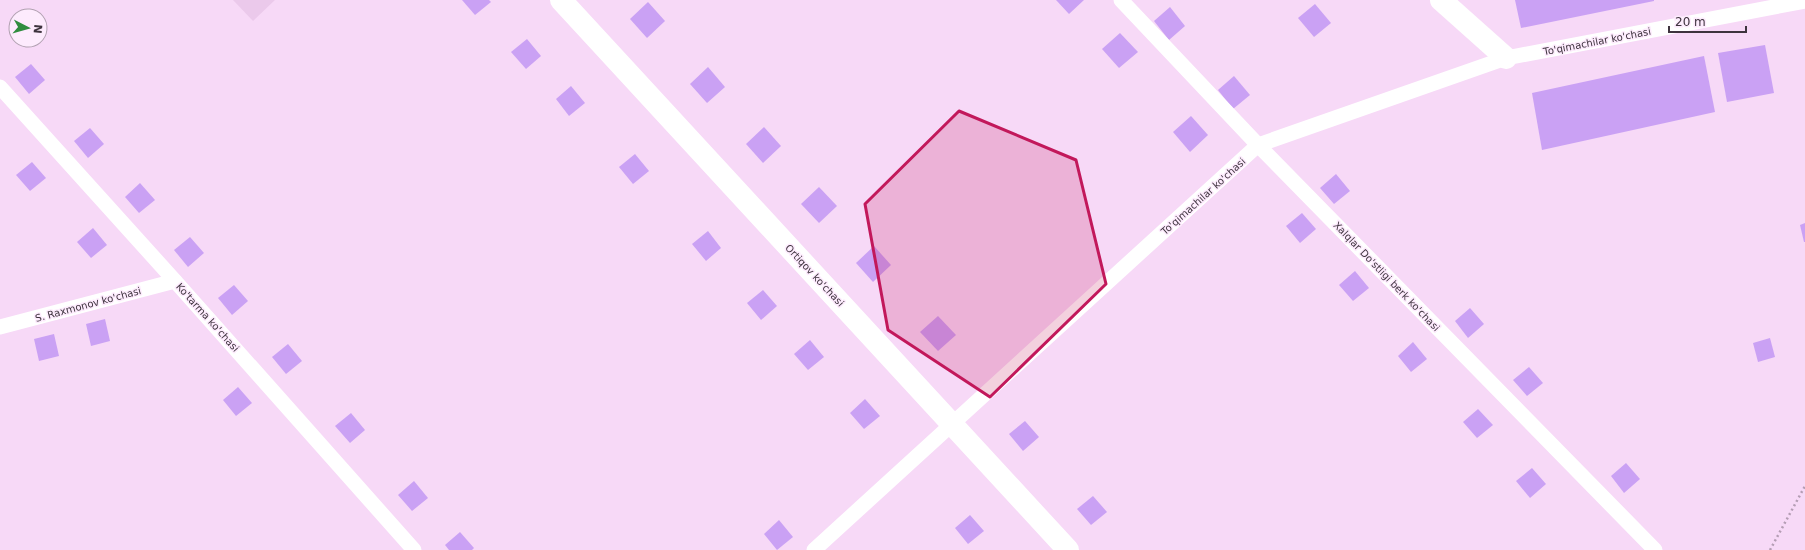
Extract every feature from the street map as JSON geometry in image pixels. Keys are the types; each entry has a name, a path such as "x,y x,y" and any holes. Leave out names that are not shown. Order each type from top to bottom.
{"street":[{"name":"Ortiqov ko'chasi","path":"561,0 1068,550"},
{"path":"1441,0 1506,58"}],"lane":[{"name":"Xalqlar Do'stligi berk ko'chasi","path":"1121,0 1258,145 1655,550"},
{"name":"To'qimachilar ko'chasi","path":"814,550 1258,145 1506,58 1805,1"},
{"name":"Ko'tarma ko'chasi","path":"0,87 414,550"},
{"name":"S. Raxmonov ko'chasi","path":"0,327 175,281"}],"path":[{"path":"1770,550 1805,486"}],"highlighted area":[{"path":"959,111 1076,160 1106,284 990,397 888,330 865,204"}],"shaded area":[{"path":"233,0 275,0 253,21"}],"building":[{"path":"462,0 489,0 491,2 475,15"},
{"path":"1056,0 1084,0 1069,14"},
{"path":"1515,0 1654,0 1654,1 1521,28"},
{"path":"648,2 665,21 647,38 630,19"},
{"path":"1315,4 1331,23 1314,37 1298,18"},
{"path":"1170,7 1185,26 1169,40 1154,21"},
{"path":"1120,33 1138,52 1119,68 1102,49"},
{"path":"527,39 541,56 526,69 511,52"},
{"path":"1765,45 1774,93 1727,102 1718,53"},
{"path":"1704,56 1715,112 1542,150 1532,93"},
{"path":"31,64 45,80 29,94 15,77"},
{"path":"708,67 725,87 707,103 690,84"},
{"path":"1234,76 1250,95 1233,109 1218,90"},
{"path":"571,86 585,103 569,116 556,99"},
{"path":"1191,116 1208,135 1190,152 1173,132"},
{"path":"764,127 781,146 763,163 746,144"},
{"path":"90,128 104,144 88,158 74,141"},
{"path":"635,154 649,171 633,184 619,167"},
{"path":"32,162 46,178 30,191 16,175"},
{"path":"1336,174 1350,191 1334,204 1320,188"},
{"path":"140,183 155,200 139,213 125,197"},
{"path":"819,187 837,206 819,223 801,204"},
{"path":"1302,213 1316,229 1300,243 1286,226"},
{"path":"1805,223 1805,242 1804,242 1800,225"},
{"path":"93,228 107,245 91,258 77,242"},
{"path":"708,231 721,248 706,261 692,244"},
{"path":"190,237 204,253 188,267 174,250"},
{"path":"874,246 891,265 873,282 856,263"},
{"path":"1355,271 1369,288 1353,301 1339,285"},
{"path":"234,285 248,301 232,315 218,298"},
{"path":"763,290 777,306 761,320 747,303"},
{"path":"1470,308 1484,324 1468,338 1455,321"},
{"path":"938,316 956,335 938,351 920,332"},
{"path":"105,319 110,341 91,346 86,324"},
{"path":"54,334 59,356 39,361 34,339"},
{"path":"1770,338 1775,357 1758,362 1753,343"},
{"path":"810,340 824,357 808,370 794,354"},
{"path":"1413,342 1427,359 1411,372 1398,356"},
{"path":"288,344 302,361 286,374 272,357"},
{"path":"1529,367 1543,383 1527,396 1513,380"},
{"path":"238,387 252,403 236,416 223,400"},
{"path":"865,399 880,416 864,429 850,413"},
{"path":"1478,409 1493,425 1477,438 1463,422"},
{"path":"351,413 365,430 350,443 335,426"},
{"path":"1025,421 1039,437 1023,451 1009,434"},
{"path":"1626,463 1640,479 1624,493 1611,476"},
{"path":"1532,468 1546,484 1530,498 1516,481"},
{"path":"414,481 428,498 412,511 398,495"},
{"path":"1093,496 1107,512 1091,525 1077,509"},
{"path":"970,515 984,531 968,544 955,528"},
{"path":"779,520 793,537 777,550 764,534"},
{"path":"460,532 474,548 472,550 449,550 445,545"}]}
